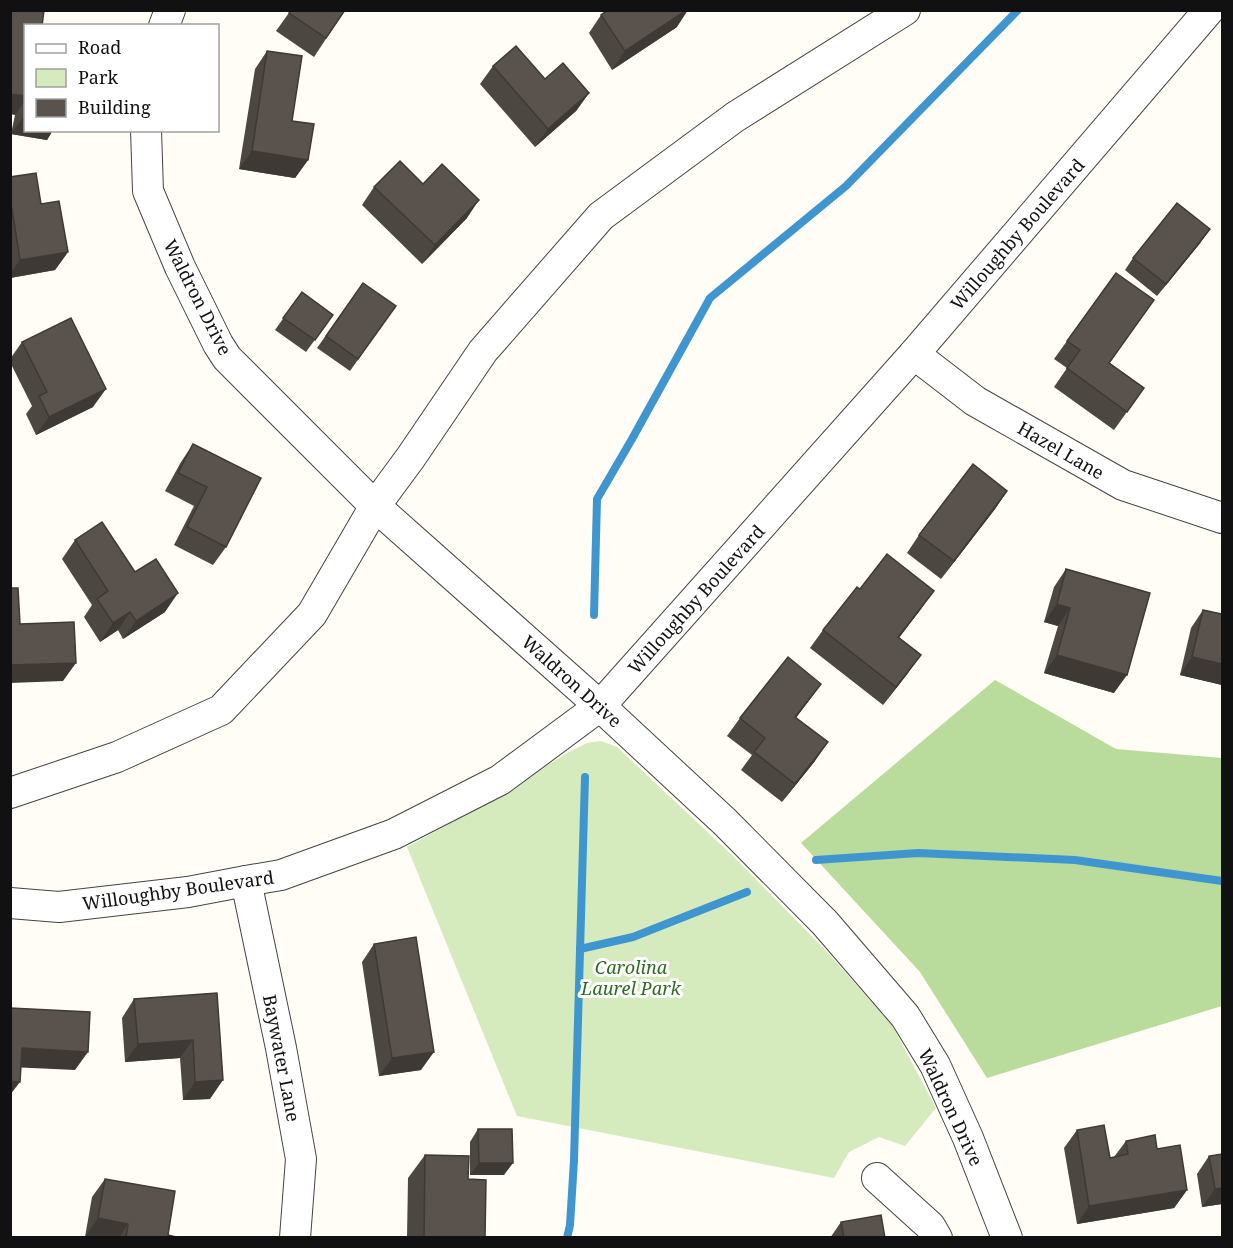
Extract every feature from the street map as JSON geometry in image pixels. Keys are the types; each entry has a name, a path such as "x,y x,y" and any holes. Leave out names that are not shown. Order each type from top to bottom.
{"street":[{"path":"10,793 117,757 221,710 312,614 375,506 483,351 601,216 735,117 905,10"},
{"name":"Willoughby Boulevard","path":"10,903 60,907 188,892 281,875 394,834 500,780 600,706 914,354 1209,10"},
{"name":"Waldron Drive","path":"146,132 148,191 180,267 227,358 375,506 600,706 725,822 825,923 905,1016 935,1065 968,1138 1007,1238"},
{"name":"Hazel Lane","path":"914,354 975,401 1123,485 1222,518"},
{"name":"Baywater Lane","path":"246,880 279,1037 301,1159 295,1238"},
{"path":"877,1178 930,1226 938,1238"}],"green space":[{"path":"995,680 1116,749 1222,758 1222,1006 987,1078 920,972 801,843"},
{"name":"Carolina Laurel Park","path":"601,741 617,747 734,857 829,954 892,1025 936,1108 905,1146 879,1137 849,1152 834,1178 517,1116 407,847 491,801 565,754 587,743"}],"building":[{"path":"10,10 44,10 42,24 24,24 24,96 10,94"},
{"path":"291,10 345,10 326,38 289,13"},
{"path":"608,10 687,10 625,51 601,15"},
{"path":"516,46 545,79 563,63 589,93 548,129 493,66"},
{"path":"267,51 302,56 292,121 314,124 308,160 252,151"},
{"path":"400,161 423,184 442,164 479,200 435,245 374,187"},
{"path":"36,173 41,204 59,201 68,252 20,260 12,209 10,209 10,177"},
{"path":"1177,203 1210,229 1166,284 1133,258"},
{"path":"1116,273 1154,300 1109,363 1144,388 1127,412 1067,368 1080,350 1067,341"},
{"path":"363,283 396,306 358,359 326,336"},
{"path":"302,292 333,315 315,340 283,318"},
{"path":"71,318 106,389 49,417 39,396 47,392 22,342"},
{"path":"193,444 261,478 226,547 187,527 207,487 178,473"},
{"path":"973,464 1007,491 954,561 919,535"},
{"path":"102,522 135,572 156,559 178,593 136,621 130,612 113,623 97,599 108,591 75,540"},
{"path":"887,554 934,591 898,637 921,655 896,687 823,630 857,587 860,589"},
{"path":"1066,569 1150,593 1127,675 1057,655 1070,608 1057,604"},
{"path":"10,588 18,588 20,624 74,622 76,663 10,665"},
{"path":"1203,610 1222,614 1222,664 1192,657"},
{"path":"788,657 821,684 795,717 828,742 795,784 754,752 765,738 740,718"},
{"path":"416,937 434,1052 392,1058 374,944"},
{"path":"217,993 223,1080 195,1082 193,1040 138,1044 134,999"},
{"path":"10,1008 90,1012 88,1052 22,1048 20,1082 10,1081"},
{"path":"1104,1125 1110,1158 1128,1154 1126,1141 1155,1135 1157,1149 1180,1145 1187,1190 1089,1206 1077,1130"},
{"path":"478,1129 512,1129 513,1163 479,1163"},
{"path":"1222,1154 1222,1188 1215,1189 1209,1156"},
{"path":"425,1155 469,1156 468,1179 486,1180 485,1238 424,1238"},
{"path":"105,1179 175,1191 168,1235 180,1238 126,1238 128,1224 98,1218"},
{"path":"881,1215 885,1238 844,1238 841,1222"}],"waterway":[{"path":"594,615 597,499 710,298 846,186 1018,10"},
{"path":"567,1238 570,1225 574,1160 585,777"},
{"path":"816,860 918,853 1075,860 1222,881"},
{"path":"580,949 633,937 747,892"}]}
